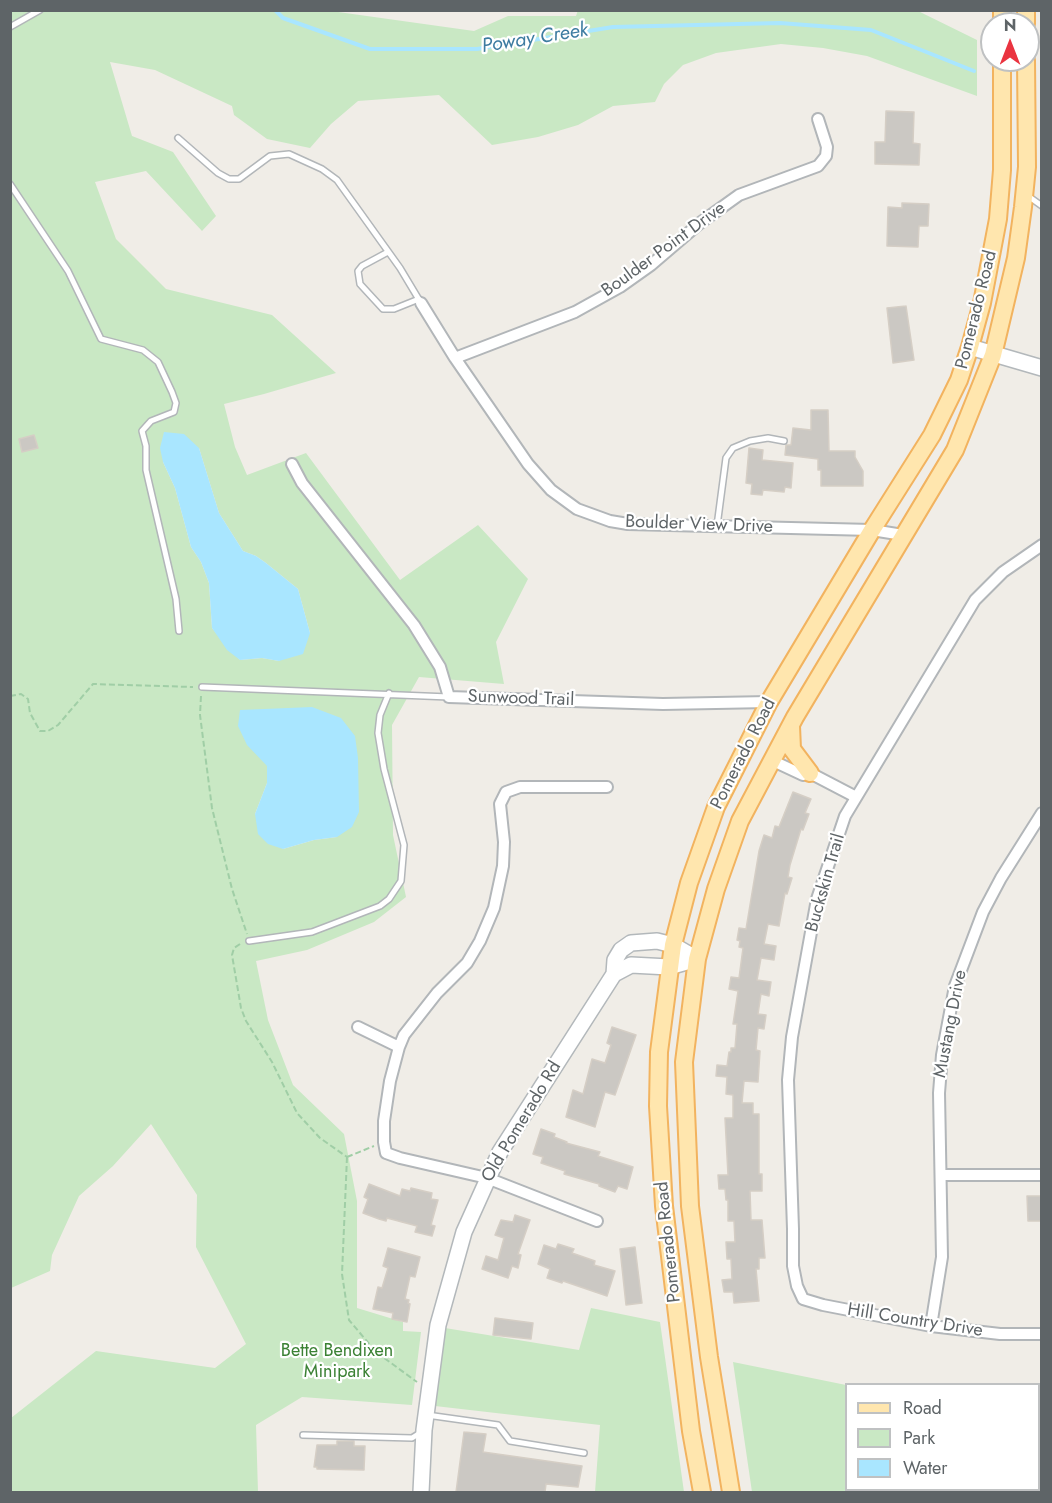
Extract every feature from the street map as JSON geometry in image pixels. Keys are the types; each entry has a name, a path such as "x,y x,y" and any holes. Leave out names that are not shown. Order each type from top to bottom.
{"main road":[{"name":"Pomerado Road","path":"702,1492 691,1431 664,1206 658,1106 659,1052 672,945 689,883 716,807 769,702 932,435 958,380 970,347 987,280 998,219 1002,170 1002,72"},
{"name":"Pomerado Road","path":"731,1492 709,1357 690,1206 684,1062 697,959 716,889 740,821 791,723 955,450 993,355 1016,258 1024,194 1027,166 1026,72"},
{"path":"769,702 770,720 762,738 771,760"},
{"path":"791,723 792,749 810,772"}],"street":[{"name":"Boulder Point Drive","path":"455,357 575,312 620,287 651,265 700,223 739,195 818,166 826,156 827,147 818,119"},
{"name":"Boulder View Drive","path":"420,301 528,464 551,490 578,510 609,521 628,524 872,530 903,535"},
{"path":"970,347 1041,368"},
{"name":"Sunwood Trail","path":"292,464 302,483 414,625 440,667 449,697 663,704 769,702"},
{"name":"Buckskin Trail","path":"797,1286 793,1266 788,1080 792,1037 817,899 845,816 975,600 1003,572 1041,545"},
{"path":"771,760 803,775 810,772 856,797"},
{"path":"597,1221 487,1178 400,1158 387,1153 384,1142 386,1099 404,1035 436,993 467,963 495,908 503,873 504,842 500,804 506,792 520,788 607,788"},
{"name":"Mustang Drive","path":"932,1326 942,1257 939,1093 942,1055 955,986 983,912 1041,813"},
{"name":"Old Pomerado Rd","path":"421,1492 428,1391 442,1305 464,1232 500,1152 614,974 615,960 621,950 631,943 657,941 672,945 697,959"},
{"path":"614,974 631,965 669,967 697,959"},
{"path":"358,1027 399,1047"},
{"path":"942,1175 1041,1175"},
{"name":"Hill Country Drive","path":"797,1286 803,1299 823,1305 932,1326 999,1334 1041,1334"}],"lane":[{"path":"10,27 40,10"},
{"path":"178,138 218,173 229,179 239,179 270,156 289,154 322,169 337,180 388,252 420,301 394,309 383,309 360,284 358,271 362,266 388,252"},
{"path":"10,184 68,271 102,339 143,350 158,362 172,392 176,403 174,412 151,421 142,431 146,446 146,470 176,599 179,631"},
{"path":"1024,194 1041,206"},
{"path":"717,526 726,458 733,448 750,441 768,438 784,441"},
{"path":"202,687 449,697"},
{"path":"249,941 312,932 380,906 389,899 401,881 404,845 384,769 378,733 380,715 389,693"},
{"path":"303,1435 412,1438 425,1422 498,1425 510,1441 584,1453"}],"path":[{"path":"10,696 21,694 28,699 30,713 40,731 48,731 58,725 93,684 202,687 200,716 212,808 232,889 249,941 234,948 232,956 241,1008 246,1021 272,1062 297,1113 320,1138 347,1157"},
{"path":"347,1157 384,1142"},
{"path":"347,1157 342,1274 349,1320 376,1352 428,1391"}],"green space":[{"name":"Bette Bendixen Minipark","path":"324,10 474,31 508,16 576,16 578,10 916,10 977,40 977,96 867,56 823,48 781,44 716,53 683,65 664,84 655,102 613,106 578,125 538,137 492,145 439,95 358,101 331,124 310,148 267,139 234,115 232,106 155,70 110,62 132,136 173,152 216,216 202,231 146,171 95,182 116,239 166,289 272,315 336,373 224,404 235,447 247,475 306,453 400,580 478,525 528,579 496,642 504,684 419,677 392,725 393,835 406,897 374,922 307,950 256,961 268,1020 293,1085 344,1134 357,1201 357,1308 403,1322 403,1331 421,1332 412,1405 302,1397 256,1425 258,1492 11,1492 11,1418 96,1351 215,1368 246,1344 196,1247 197,1195 151,1124 113,1166 79,1196 52,1255 50,1271 11,1288 11,11","holes":["199,448 219,513 243,551 256,556 298,589 310,633 279,661 262,658 240,660 212,628 209,583 201,562 191,547 175,488 163,462","267,766 337,837 314,840 283,849 255,814 267,783"]},
{"path":"591,1308 660,1322 684,1492 595,1492 600,1425 435,1406 445,1328 579,1350"},
{"path":"733,1362 845,1385 845,1491 1040,1491 1041,1415 1041,1492 752,1492"}],"water":[{"path":"164,432 184,434 199,448 219,513 243,551 256,556 298,589 310,633 303,654 279,661 262,658 240,660 227,650 212,628 209,583 201,562 191,547 175,488 163,462 160,448"},
{"path":"312,707 341,718 355,736 358,758 359,812 352,827 337,837 314,840 283,849 268,844 258,834 255,814 267,783 267,766 247,745 238,726 240,710"}],"building":[{"path":"886,111 914,112 913,143 920,144 919,165 875,164 875,142 885,142"},
{"path":"902,203 929,204 928,226 919,226 918,247 887,246 888,207 902,208"},
{"path":"906,306 914,360 893,363 887,308"},
{"path":"811,410 828,410 829,451 855,451 855,457 863,471 863,486 821,486 818,459 785,455 786,445 791,445 793,428 811,430"},
{"path":"34,435 38,448 22,452 19,439"},
{"path":"749,448 763,450 762,460 793,463 791,488 785,487 784,492 763,490 762,495 751,494 752,484 746,483"},
{"path":"793,792 811,799 805,813 809,814 803,830 801,829 790,865 788,877 792,878 787,894 785,893 779,926 768,924 764,944 776,946 774,960 761,958 757,980 771,982 769,996 761,994 758,1014 766,1015 764,1029 758,1028 756,1050 760,1051 758,1082 744,1081 742,1103 753,1103 753,1114 759,1114 759,1174 762,1174 762,1191 750,1191 751,1220 762,1220 765,1258 759,1258 759,1269 756,1269 759,1301 734,1303 733,1292 724,1292 722,1280 732,1279 731,1259 727,1259 726,1242 735,1242 734,1221 728,1221 728,1200 726,1200 725,1189 719,1189 718,1175 728,1175 725,1118 733,1118 733,1095 726,1094 727,1077 716,1076 717,1065 727,1066 729,1052 731,1048 735,1048 737,1024 733,1024 738,991 729,989 731,977 739,978 743,948 739,947 740,941 737,940 739,928 746,929 759,851 764,835 772,838 775,826 779,827"},
{"path":"612,1027 636,1035 615,1095 605,1092 595,1127 566,1117 573,1090 583,1094 592,1059 605,1063 611,1045 607,1043"},
{"path":"541,1129 555,1134 554,1137 566,1143 600,1152 598,1156 633,1167 627,1189 618,1186 615,1192 599,1184 564,1174 565,1171 541,1163 543,1157 533,1154"},
{"path":"369,1184 400,1196 402,1189 410,1191 411,1188 432,1193 431,1199 438,1200 431,1225 435,1226 432,1236 415,1232 417,1226 387,1218 386,1221 363,1213 368,1199 364,1197"},
{"path":"1027,1196 1040,1196 1041,1221 1028,1221"},
{"path":"515,1215 530,1220 518,1254 521,1255 518,1268 512,1266 508,1278 482,1269 486,1256 498,1260 504,1238 495,1235 501,1220 513,1222"},
{"path":"558,1244 574,1249 572,1253 595,1261 594,1265 615,1271 607,1296 547,1278 550,1269 538,1264 544,1245 556,1249"},
{"path":"635,1247 642,1303 626,1305 620,1249"},
{"path":"388,1248 420,1257 415,1277 410,1276 405,1299 409,1300 410,1304 407,1322 392,1319 393,1313 373,1309 378,1287 382,1288 388,1268 383,1266"},
{"path":"495,1318 533,1323 531,1339 493,1335"},
{"path":"464,1432 486,1434 483,1452 582,1466 578,1487 546,1484 545,1492 456,1492"},
{"path":"337,1441 354,1441 354,1446 365,1446 364,1470 317,1469 314,1467 317,1445 337,1445"}],"waterway":[{"name":"Poway Creek","path":"275,10 283,18 370,49 477,49 613,27 780,23 871,30 974,71"}]}
